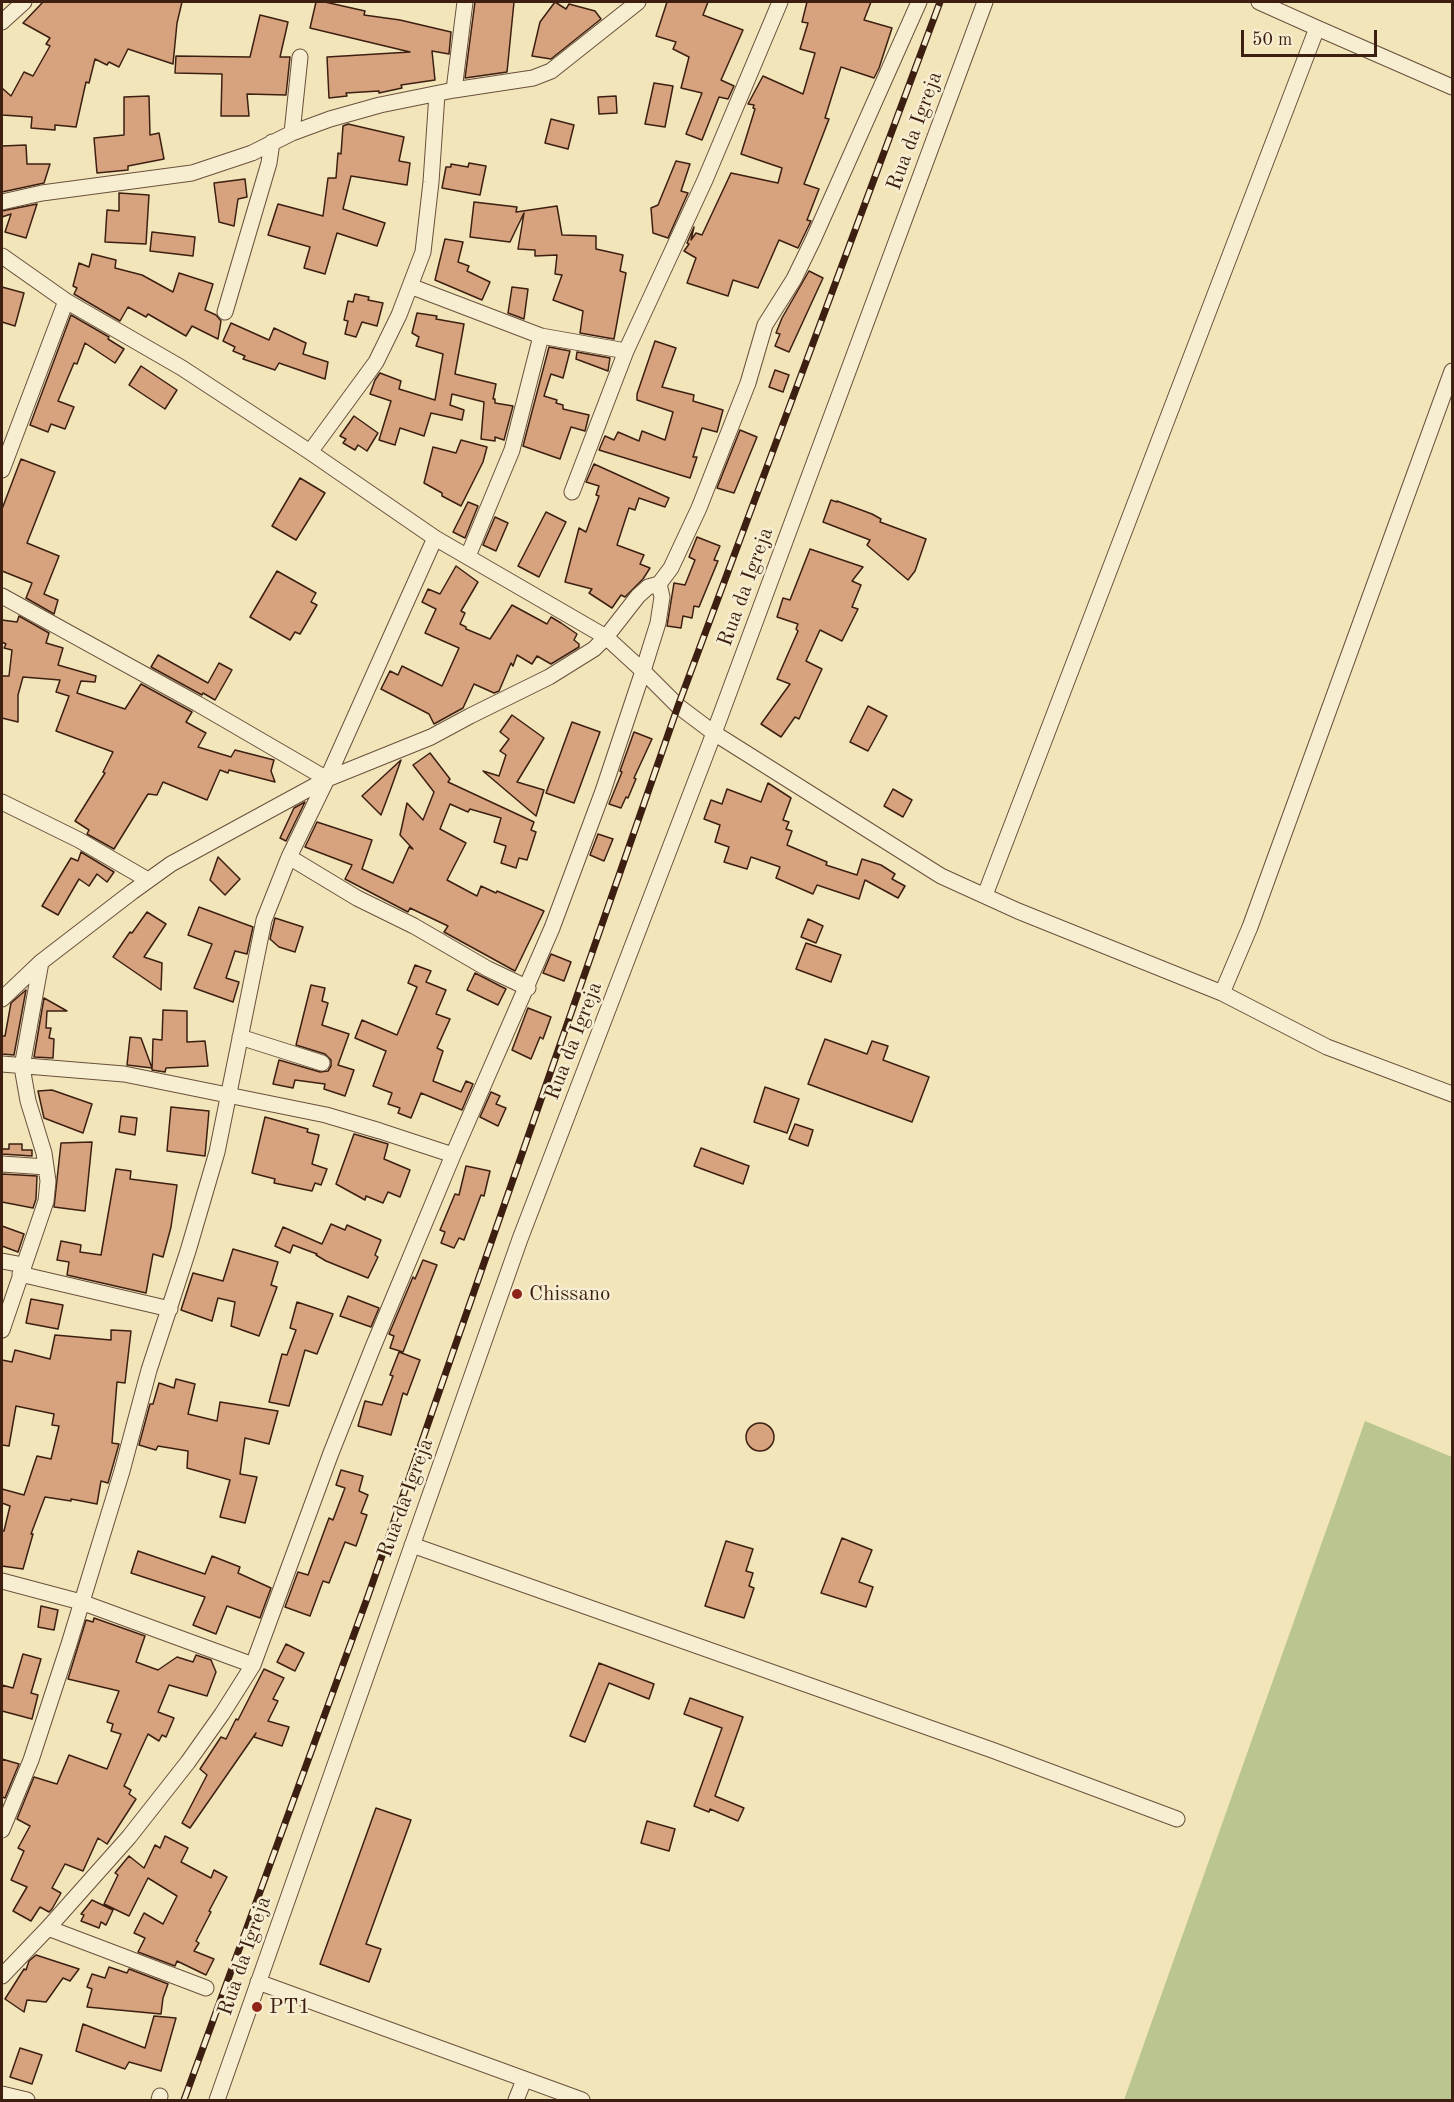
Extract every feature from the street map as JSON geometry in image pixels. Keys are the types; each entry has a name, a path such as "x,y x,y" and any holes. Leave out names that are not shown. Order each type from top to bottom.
{"street":[{"path":"2,22 24,2"},
{"path":"454,90 465,2"},
{"path":"2,202 42,193 192,173 252,153 292,133 330,119 381,105 454,90 533,78 551,71 638,2"},
{"path":"572,492 626,351 705,180 780,2"},
{"path":"2,999 41,962 148,880 221,836 327,779 431,738 549,677 594,649 606,638 638,596 648,587 659,584 671,568 699,508 748,383 765,325 794,279 813,240 919,2"},
{"name":"Rua da Igreja","path":"217,2100 520,1239 714,733 985,2"},
{"path":"1260,2 1451,83"},
{"path":"984,895 1317,28"},
{"path":"292,133 300,57"},
{"path":"310,452 376,362 399,315 423,252 437,94"},
{"path":"225,312 272,142"},
{"path":"2,256 66,301 182,368 435,538 606,638 644,671 678,706 714,733 940,876 1018,911 1222,993 1327,1047 1452,1094"},
{"path":"410,286 541,336 626,351"},
{"path":"2,470 66,301"},
{"path":"468,556 512,450 541,336"},
{"path":"1222,993 1250,927 1452,371"},
{"path":"2,1830 6,1807 31,1760 122,1471 149,1370 170,1310 217,1152 264,920 290,857 435,538"},
{"path":"2,1976 48,1929 129,1837 188,1762 253,1665 335,1442 453,1155 528,988 552,928 603,791 644,671 658,623 662,597 659,584"},
{"path":"2,596 198,704 327,779"},
{"path":"2,802 79,840 148,880"},
{"path":"290,857 357,898 414,926 488,969 528,988"},
{"path":"2,1330 46,1202 48,1181 44,1153 28,1101 22,1067 41,962"},
{"path":"240,1037 322,1063"},
{"path":"2,1064 124,1074 230,1095 326,1115 453,1155"},
{"path":"2,1164 46,1167"},
{"path":"2,1261 21,1270 170,1310"},
{"path":"412,1545 970,1742 1177,1819"},
{"path":"2,1581 81,1602 253,1665"},
{"path":"48,1929 206,1988"},
{"path":"258,1982 582,2100"},
{"path":"516,2100 524,2080"},
{"path":"2,2094 27,2100"}],"green space":[{"path":"1365,1421 1452,1457 1452,2100 1124,2100"}],"building":[{"path":"43,2 182,2 177,23 173,64 128,49 119,67 109,62 107,65 95,59 89,83 86,82 76,127 55,125 55,130 31,128 32,117 2,115 2,88 11,96 24,72 33,76 50,46 46,44 50,38 23,23"},
{"path":"316,2 365,11 364,15 400,20 451,32 449,54 432,51 435,80 401,85 402,88 379,93 379,91 346,93 347,96 329,98 327,57 410,52 310,28"},
{"path":"475,2 514,2 507,72 465,78"},
{"path":"555,2 566,9 569,4 595,11 601,19 551,59 532,56 540,22"},
{"path":"667,2 708,2 703,15 743,30 721,80 734,86 728,99 719,97 702,140 686,134 702,93 681,88 689,57 673,49 676,42 656,36"},
{"path":"807,2 871,2 864,20 892,28 879,68 874,78 841,67 825,118 829,119 804,184 819,189 807,220 811,221 798,248 779,240 758,288 733,280 728,296 687,283 696,258 684,251 689,244 687,243 694,227 691,240 696,233 702,235 731,173 778,183 782,168 741,154 755,109 754,105 748,104 763,76 803,94 815,53 800,49 808,23 802,22"},
{"path":"260,15 288,22 280,57 290,57 286,95 247,94 249,116 221,116 222,74 175,73 176,56 250,57"},
{"path":"654,83 673,86 665,127 645,124"},
{"path":"149,96 150,135 159,133 164,159 128,166 128,170 97,173 94,138 124,135 124,97"},
{"path":"616,96 617,113 599,114 598,97"},
{"path":"551,119 574,125 568,149 545,143"},
{"path":"348,124 404,137 399,161 410,163 407,185 351,176 343,209 385,223 377,246 337,233 325,274 304,268 310,247 268,235 278,204 323,216 328,178 336,178 343,126"},
{"path":"26,145 27,164 50,164 44,183 2,192 2,146"},
{"path":"676,161 690,164 681,191 688,193 668,238 653,233 651,208 658,205"},
{"path":"469,163 486,166 480,195 442,188 446,167 451,167 451,164 468,167"},
{"path":"245,179 247,197 238,199 234,226 219,222 214,183"},
{"path":"119,193 149,195 146,244 105,242 107,210 119,211"},
{"path":"474,202 517,207 516,212 557,206 562,235 596,236 596,249 623,255 620,271 626,273 614,339 580,333 583,311 553,300 562,275 555,274 557,255 535,256 535,250 518,249 524,213 510,242 470,237"},
{"path":"37,204 26,238 5,232 11,214 2,217 2,211"},
{"path":"152,232 195,237 193,256 150,251"},
{"path":"445,239 463,242 458,262 469,266 467,271 490,282 482,300 435,280"},
{"path":"92,254 116,260 115,268 142,275 173,292 179,273 213,284 205,310 216,315 221,321 218,339 192,326 186,336 148,314 146,317 128,307 120,321 74,294 77,288 73,286 79,263 89,267"},
{"path":"809,271 823,278 789,352 775,346 780,334 776,333"},
{"path":"2,287 24,293 15,326 2,322"},
{"path":"512,287 528,289 524,319 508,313"},
{"path":"355,294 383,303 377,326 362,322 356,337 345,334 348,321 344,320 348,301 353,302"},
{"path":"417,313 464,324 455,374 496,384 493,399 495,403 513,406 504,440 495,437 495,441 481,439 484,402 452,394 450,405 464,410 462,420 431,413 424,436 400,428 395,445 379,440 391,401 370,394 380,373 401,381 399,389 435,400 443,354 416,346 419,337 412,333"},
{"path":"71,315 109,337 108,339 124,349 115,363 85,343 58,401 74,407 65,429 51,424 48,432 30,425"},
{"path":"231,323 269,340 274,328 306,343 303,354 328,362 325,379 279,363 275,370 243,359 245,356 233,351 235,347 223,341"},
{"path":"655,341 676,348 662,387 694,395 693,401 723,410 717,432 702,428 693,457 697,457 690,478 599,450 605,436 614,440 618,432 639,441 642,431 665,440 673,412 637,400"},
{"path":"549,347 570,351 563,378 551,374 544,396 557,400 556,403 563,405 563,409 589,415 585,431 571,427 560,459 523,446"},
{"path":"577,352 610,358 608,371 576,359"},
{"path":"141,366 177,390 165,409 129,385"},
{"path":"775,370 789,375 783,392 769,387"},
{"path":"354,416 378,433 367,451 358,445 355,450 343,443 346,439 340,436"},
{"path":"740,430 757,437 734,493 717,488"},
{"path":"461,440 487,447 483,462 461,506 424,483 433,447 456,453"},
{"path":"21,459 55,472 27,543 59,556 44,594 58,600 54,614 26,598 32,583 2,571 2,509"},
{"path":"594,464 669,498 665,507 639,498 635,510 629,508 617,545 644,555 640,564 650,568 643,579 625,597 621,595 612,608 589,593 592,589 565,582 579,528 586,532 599,496 596,495 599,486 586,482"},
{"path":"300,478 325,493 296,540 272,526"},
{"path":"831,500 872,514 881,519 880,522 926,539 915,571 908,580 867,545 870,540 823,522"},
{"path":"468,502 478,506 465,538 453,532"},
{"path":"546,512 566,522 539,577 518,566"},
{"path":"495,517 508,523 496,551 483,545"},
{"path":"697,537 720,546 714,560 718,561 699,607 694,606 692,618 683,616 681,628 667,626 674,583 685,585 695,560 689,557"},
{"path":"810,549 863,567 852,581 861,585 852,607 858,609 842,641 820,630 806,661 822,669 799,719 795,717 781,737 761,724 790,684 777,679 798,631 796,629 798,624 777,617 783,598 790,600"},
{"path":"456,566 478,582 461,611 465,613 460,624 466,629 490,639 512,605 547,624 551,617 561,623 577,634 574,640 579,647 551,664 537,656 532,664 517,655 499,691 494,693 474,684 463,708 434,724 429,714 381,689 390,671 398,675 402,666 442,686 459,648 425,633 436,609 422,602 428,589 440,594"},
{"path":"277,571 316,593 311,602 317,605 300,634 295,632 290,640 250,617"},
{"path":"19,616 49,633 46,643 63,648 58,665 96,676 95,682 81,681 77,693 125,709 141,684 192,712 186,722 206,733 198,747 231,757 235,750 274,760 271,771 275,782 229,770 228,773 220,770 207,800 163,782 157,795 148,794 114,849 87,834 89,830 75,821 105,773 103,772 113,752 56,731 69,696 56,692 60,680 23,677 18,695 18,722 2,718 2,676 9,676 12,650 4,648 6,644 2,642 2,620 17,622"},
{"path":"158,655 208,683 219,663 232,670 215,700 151,667"},
{"path":"868,706 887,716 868,751 850,742"},
{"path":"512,715 544,738 517,782 544,790 536,816 483,771 499,776 506,755 500,751 509,739 500,732"},
{"path":"572,722 600,732 574,803 546,793"},
{"path":"634,732 652,739 634,778 636,779 628,798 626,797 621,808 609,804"},
{"path":"430,753 450,779 448,782 534,822 531,830 536,832 527,860 519,858 516,868 501,863 506,846 494,842 501,818 470,809 468,812 450,804 440,829 466,843 447,880 477,896 481,886 544,911 515,971 444,932 448,926 410,908 408,912 345,879 352,865 305,847 317,822 372,840 362,869 393,883 409,847 413,849 400,835 407,803 423,820 434,792 413,765"},
{"path":"401,760 390,791 381,815 362,796"},
{"path":"768,783 791,798 783,820 789,822 786,829 792,831 787,845 827,862 826,865 857,875 862,859 881,865 895,874 892,879 905,886 898,898 865,880 859,899 817,885 813,894 776,878 780,867 751,857 747,869 724,862 729,847 715,842 720,825 704,819 711,800 722,804 727,789 761,802"},
{"path":"893,789 912,800 903,817 884,806"},
{"path":"305,802 286,841 280,838 294,808"},
{"path":"598,834 613,839 604,861 590,855"},
{"path":"81,852 114,872 107,882 97,874 89,886 79,879 58,915 42,906 71,858 78,861"},
{"path":"218,857 240,879 225,895 210,880"},
{"path":"199,907 253,927 247,954 235,951 226,978 239,982 233,1002 194,988 212,944 188,935"},
{"path":"147,912 166,924 144,957 162,963 161,990 113,957"},
{"path":"275,918 303,927 295,952 279,947 270,939"},
{"path":"808,919 823,926 816,943 801,937"},
{"path":"806,943 841,955 831,982 796,969"},
{"path":"551,954 571,962 564,981 543,973"},
{"path":"415,965 431,971 426,982 446,990 436,1014 450,1019 437,1048 443,1051 433,1081 461,1092 466,1081 473,1084 462,1110 421,1093 411,1118 398,1113 400,1108 388,1104 392,1093 373,1086 386,1051 355,1038 362,1020 397,1035 417,987 408,983"},
{"path":"475,973 506,989 498,1005 467,990"},
{"path":"311,985 325,988 322,1001 328,1003 322,1025 349,1034 338,1065 354,1070 345,1096 324,1089 325,1084 295,1080 293,1088 273,1084 279,1060 320,1072 328,1071 331,1066 331,1060 325,1054 296,1045"},
{"path":"26,990 14,1055 2,1054 2,1036 5,1036 11,1003"},
{"path":"44,998 67,1011 47,1011 46,1028 51,1028 49,1038 54,1039 53,1058 34,1057"},
{"path":"528,1008 551,1017 543,1039 540,1037 531,1059 512,1050"},
{"path":"163,1010 187,1011 187,1042 205,1041 208,1066 166,1068 165,1072 152,1070 153,1039 162,1040"},
{"path":"130,1037 141,1038 152,1068 127,1065"},
{"path":"825,1039 867,1054 872,1041 888,1046 883,1060 929,1077 912,1122 808,1084"},
{"path":"765,1087 799,1099 787,1133 754,1122"},
{"path":"52,1090 92,1104 83,1133 44,1118 38,1091"},
{"path":"491,1092 500,1096 496,1104 506,1108 498,1126 480,1117"},
{"path":"171,1107 209,1111 205,1156 167,1151"},
{"path":"121,1116 137,1118 135,1135 119,1132"},
{"path":"265,1117 308,1129 307,1132 319,1135 312,1164 327,1169 321,1185 315,1183 312,1191 274,1183 275,1179 252,1173"},
{"path":"795,1124 813,1130 808,1146 789,1139"},
{"path":"354,1134 388,1144 384,1159 410,1170 400,1197 388,1192 383,1203 366,1196 365,1200 336,1184"},
{"path":"92,1142 85,1211 54,1207 61,1143"},
{"path":"9,1144 22,1144 22,1150 32,1150 32,1156 2,1154 2,1149 9,1149"},
{"path":"701,1148 749,1166 743,1184 694,1166"},
{"path":"466,1166 490,1171 484,1196 481,1195 464,1240 459,1238 454,1248 441,1243 445,1232 440,1230 455,1194 459,1195"},
{"path":"116,1169 131,1171 130,1179 177,1185 171,1227 163,1257 153,1254 146,1293 67,1275 69,1262 57,1260 61,1241 81,1245 80,1252 101,1255"},
{"path":"2,1174 37,1176 36,1199 33,1208 2,1202"},
{"path":"331,1224 345,1230 347,1225 381,1240 375,1255 378,1257 368,1278 293,1245 290,1253 275,1246 283,1227 322,1244"},
{"path":"2,1226 24,1234 18,1252 2,1246"},
{"path":"233,1249 278,1262 271,1285 277,1287 259,1336 231,1326 235,1302 218,1298 212,1321 181,1310 193,1273 223,1281"},
{"path":"423,1260 437,1265 403,1352 390,1348 394,1336 389,1334 413,1277 415,1279"},
{"path":"348,1296 379,1308 371,1327 340,1316"},
{"path":"31,1299 63,1305 58,1329 26,1323"},
{"path":"297,1302 333,1314 317,1354 305,1350 289,1406 269,1402 282,1354 287,1355 296,1330 290,1328"},
{"path":"111,1330 131,1331 125,1383 117,1382 112,1443 119,1444 108,1483 101,1481 97,1504 45,1497 31,1534 33,1534 23,1569 2,1566 2,1531 4,1531 10,1506 2,1503 2,1489 24,1495 37,1456 51,1459 59,1426 52,1425 54,1414 16,1406 9,1446 2,1445 2,1360 12,1362 15,1350 50,1359 55,1335 111,1340"},
{"path":"399,1352 420,1360 407,1395 403,1393 391,1435 358,1426 365,1401 382,1405"},
{"path":"176,1379 195,1384 188,1414 217,1421 220,1402 278,1411 269,1444 245,1438 240,1474 257,1477 245,1523 220,1517 230,1480 187,1468 188,1451 158,1446 156,1450 139,1445 150,1404 153,1404 159,1383 174,1388"},
{"path":"760,1423 770,1427 774,1437 770,1447 760,1451 750,1447 746,1437 750,1427"},
{"path":"341,1470 363,1476 359,1491 368,1495 361,1513 367,1515 356,1546 345,1542 329,1583 323,1581 310,1616 285,1607 298,1572 308,1575 329,1518 333,1520 345,1488 336,1485"},
{"path":"842,1538 872,1550 859,1582 873,1587 866,1607 821,1593"},
{"path":"726,1541 753,1549 746,1571 753,1573 749,1586 754,1588 744,1618 705,1606"},
{"path":"138,1551 205,1574 212,1556 240,1567 238,1573 271,1588 260,1618 227,1606 216,1634 193,1625 205,1597 131,1573"},
{"path":"41,1606 58,1610 54,1630 38,1627"},
{"path":"94,1618 145,1636 136,1662 158,1670 177,1657 193,1662 196,1655 211,1660 216,1672 207,1696 169,1685 158,1712 174,1718 166,1737 162,1735 159,1741 148,1734 124,1786 131,1790 129,1794 136,1799 107,1844 98,1838 83,1871 65,1864 52,1888 61,1893 52,1909 49,1912 40,1907 31,1921 13,1911 27,1887 11,1880 24,1851 18,1848 30,1826 17,1819 34,1777 57,1784 69,1755 107,1769 121,1734 111,1731 113,1724 107,1722 119,1691 68,1679 86,1620 93,1622"},
{"path":"286,1644 304,1653 295,1671 277,1662"},
{"path":"23,1654 41,1659 31,1693 38,1695 32,1719 2,1711 2,1685 13,1688"},
{"path":"599,1663 654,1684 649,1699 609,1683 585,1742 570,1736"},
{"path":"264,1669 284,1678 273,1699 278,1701 268,1721 289,1727 282,1746 254,1737 256,1733 190,1828 182,1823 207,1775 200,1769 221,1737 226,1739"},
{"path":"690,1698 743,1717 715,1796 744,1808 738,1821 710,1809 709,1812 694,1806 722,1728 684,1714"},
{"path":"2,1759 19,1764 5,1798 2,1797"},
{"path":"376,1808 411,1820 366,1944 381,1949 369,1982 320,1964"},
{"path":"647,1821 675,1829 669,1851 641,1843"},
{"path":"165,1836 188,1848 181,1862 211,1878 214,1870 227,1877 196,1941 199,1943 194,1951 214,1959 206,1975 177,1961 175,1966 138,1952 145,1938 134,1933 144,1913 163,1924 177,1896 148,1878 129,1916 104,1904 118,1875 115,1873 129,1856 144,1868 155,1845 160,1848"},
{"path":"92,1900 113,1910 106,1925 101,1922 99,1928 81,1921 84,1915 81,1914"},
{"path":"36,1955 79,1969 70,1981 63,1978 46,2002 27,2000 24,2012 5,1999 24,1969 26,1970 29,1961"},
{"path":"109,1967 127,1973 129,1969 168,1984 161,2014 87,2007 92,1989 87,1987 92,1974 105,1978"},
{"path":"154,2016 176,2018 161,2071 129,2062 125,2069 76,2051 83,2024 145,2048"},
{"path":"20,2048 42,2055 32,2084 10,2077"}],"railway":[{"path":"184,2100 368,1596 678,706 940,2"}],"place":[{"name":"Chissano","path":"517,1294"},
{"name":"PT1","path":"257,2007"}]}
